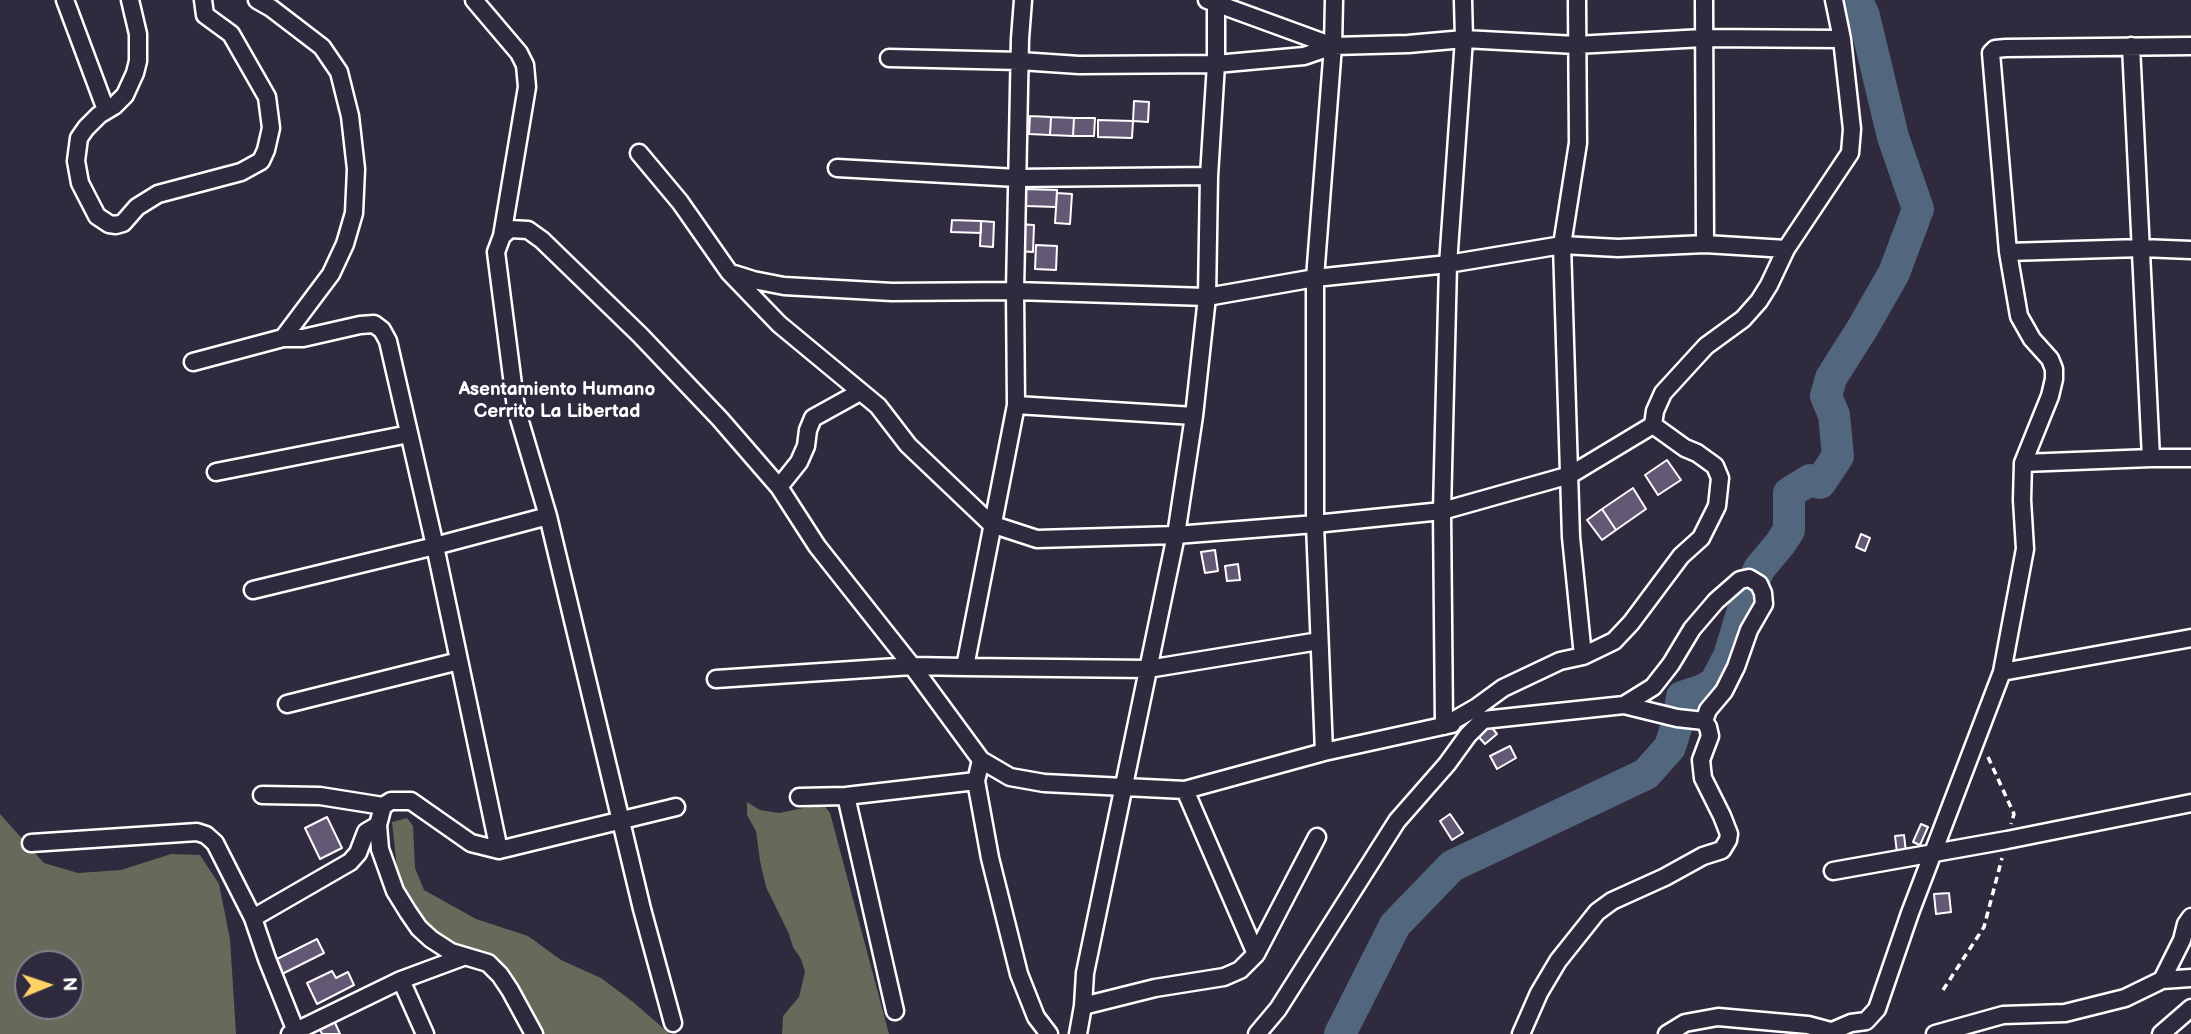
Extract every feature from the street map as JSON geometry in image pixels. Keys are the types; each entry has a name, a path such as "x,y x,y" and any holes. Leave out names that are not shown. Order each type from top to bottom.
{"street":[{"path":"65,0 106,110"},
{"path":"130,0 138,34 138,61 125,95 92,121 79,138 76,161 80,183 97,216 108,224 123,223 137,207 158,194 241,172 261,161 266,150 271,128 267,97 232,34 205,15 204,0"},
{"path":"257,0 322,47 339,72 351,116 356,169 354,213 345,244 331,274 283,338"},
{"path":"474,0 519,53 525,65 527,87 502,236 496,252 516,408 548,516 642,909 673,1023"},
{"path":"965,667 1016,405 1015,291 1023,0"},
{"path":"1324,752 1315,524 1315,278 1333,46 1334,0"},
{"path":"1444,726 1442,511 1448,264 1464,39 1463,0"},
{"path":"1577,0 1578,143 1562,245 1572,537 1583,656"},
{"path":"1704,0 1705,244"},
{"path":"1653,425 1655,411 1663,393 1706,346 1743,319 1759,301 1786,249 1850,153 1852,129 1842,39 1834,0"},
{"path":"1078,1034 1085,973 1176,535 1194,416 1207,297 1209,176 1216,64 1212,1 1333,46"},
{"path":"889,58 1079,65 1216,64 1304,55 1333,46 1464,39 1576,45 1703,38 1842,39"},
{"path":"2131,46 2151,458"},
{"path":"1830,1032 1851,1023 1866,1021 1877,1010 1910,913 2002,673 2025,549 2023,463 2050,396 2054,369 2050,359 2032,339 2019,316 2008,252 1991,53 1995,49 2006,48 2191,46"},
{"path":"639,153 680,202 729,272 779,324 878,406 908,444 992,524 1037,540 1176,535 1442,511 1570,475 1653,425"},
{"path":"836,167 1017,178 1209,176"},
{"path":"502,236 510,229 528,230 542,240 649,344 720,419 779,487 817,546 912,666 981,760 1010,777 1044,783 1185,790 1324,752 1483,720 1624,705 1677,718 1704,721 1710,736 1700,769 1726,825 1728,840 1722,850 1703,856 1612,901 1597,912 1558,961 1539,993 1521,1034"},
{"path":"729,272 752,281 784,286 892,292 1015,291 1207,297 1315,278 1448,264 1562,245 1618,248 1705,244 1786,249"},
{"path":"2008,252 2141,248 2191,250"},
{"path":"193,362 283,338 303,338 360,325 374,324 382,330 388,341 435,547 499,850"},
{"path":"779,487 799,462 813,418 860,392"},
{"path":"1016,405 1194,416"},
{"path":"1444,726 1503,688 1560,661 1583,656 1614,641 1631,623 1681,555 1701,538 1717,506 1720,478 1715,466 1653,425"},
{"path":"216,472 409,434"},
{"path":"2023,463 2191,458"},
{"path":"253,590 435,547 548,516"},
{"path":"1624,705 1653,687 1671,664 1692,629 1716,601 1740,580 1754,581 1763,593 1763,604 1749,630 1724,691 1708,710 1704,721"},
{"path":"2002,673 2191,638"},
{"path":"716,679 912,666 1148,669 1319,641"},
{"path":"287,704 459,660"},
{"path":"1257,1034 1278,1009 1397,821 1483,720"},
{"path":"981,760 976,781 990,858 1020,974 1036,1017 1049,1034"},
{"path":"799,797 846,796 976,781"},
{"path":"1185,790 1256,954"},
{"path":"262,795 320,796 383,806"},
{"path":"846,796 895,1011"},
{"path":"534,1034 500,975 488,964 451,952 431,939 408,912 395,891 380,849 377,825 383,806 391,800 411,801 471,844 499,850 676,807"},
{"path":"1833,871 2191,803"},
{"path":"253,918 350,862 358,853 366,832 377,825"},
{"path":"31,843 197,832 206,835 215,843 253,918 294,1033 401,980 463,957"},
{"path":"1083,1006 1155,988 1224,977 1240,970 1256,954 1317,837"},
{"path":"2162,980 2191,917"},
{"path":"1936,1034 2003,1015 2065,1013 2125,998 2162,980 2191,978"},
{"path":"401,980 425,1034"},
{"path":"2161,1034 2191,1008"},
{"path":"1667,1034 1685,1023 1718,1017 1808,1026 1848,1034"}],"path":[{"path":"1943,990 1984,927 2014,814 1978,736"}],"green space":[{"path":"747,802 760,810 779,813 823,804 830,813 889,1034 782,1034 783,1016 799,997 805,972 766,887 756,831 747,815"},
{"path":"0,814 44,863 78,873 121,870 171,854 200,855 219,884 230,939 236,1034 0,1034"},
{"path":"407,818 413,826 415,868 424,890 476,919 528,936 561,960 601,978 670,1034 535,1034 490,969 422,936 401,905 392,822"}],"building":[{"path":"1134,101 1149,102 1148,122 1133,121"},
{"path":"1030,116 1051,117 1050,135 1029,134"},
{"path":"1051,117 1074,118 1073,136 1050,135"},
{"path":"1074,118 1095,118 1094,136 1073,136"},
{"path":"1098,120 1133,121 1132,138 1098,137"},
{"path":"1026,189 1057,190 1056,207 1026,206"},
{"path":"1057,193 1072,194 1070,224 1055,223"},
{"path":"952,220 981,221 981,233 951,232"},
{"path":"981,221 994,222 993,247 980,246"},
{"path":"1019,224 1034,225 1033,252 1018,251"},
{"path":"1036,245 1057,246 1056,270 1035,269"},
{"path":"1667,460 1681,480 1658,495 1645,475"},
{"path":"1633,488 1646,509 1616,530 1602,509"},
{"path":"1602,509 1616,530 1602,540 1587,520"},
{"path":"1861,534 1870,538 1865,551 1856,547"},
{"path":"1215,550 1218,571 1205,573 1201,552"},
{"path":"1238,564 1240,580 1227,581 1225,566"},
{"path":"1488,723 1497,734 1485,744 1476,734"},
{"path":"1510,746 1516,758 1497,769 1490,756"},
{"path":"1450,814 1463,833 1452,840 1440,821"},
{"path":"327,817 342,848 320,859 305,828"},
{"path":"1921,824 1928,827 1920,845 1913,842"},
{"path":"1904,835 1906,852 1897,853 1895,836"},
{"path":"1949,893 1951,912 1936,914 1934,894"},
{"path":"317,939 324,953 276,977 269,963"},
{"path":"332,971 336,978 348,972 354,985 317,1004 307,983"},
{"path":"332,1016 340,1034 322,1034 317,1023"}],"waterway":[{"path":"1340,1034 1395,925 1452,866 1646,774 1670,747 1682,697 1715,683 1729,656 1745,603 1759,569 1789,530 1789,493 1810,480 1820,483 1838,456 1834,415 1826,396 1831,378 1894,273 1918,209 1893,137 1864,16 1857,0"}],"district":[{"name":"Asentamiento Humano Cerrito La Libertad","path":"557,401"}]}
